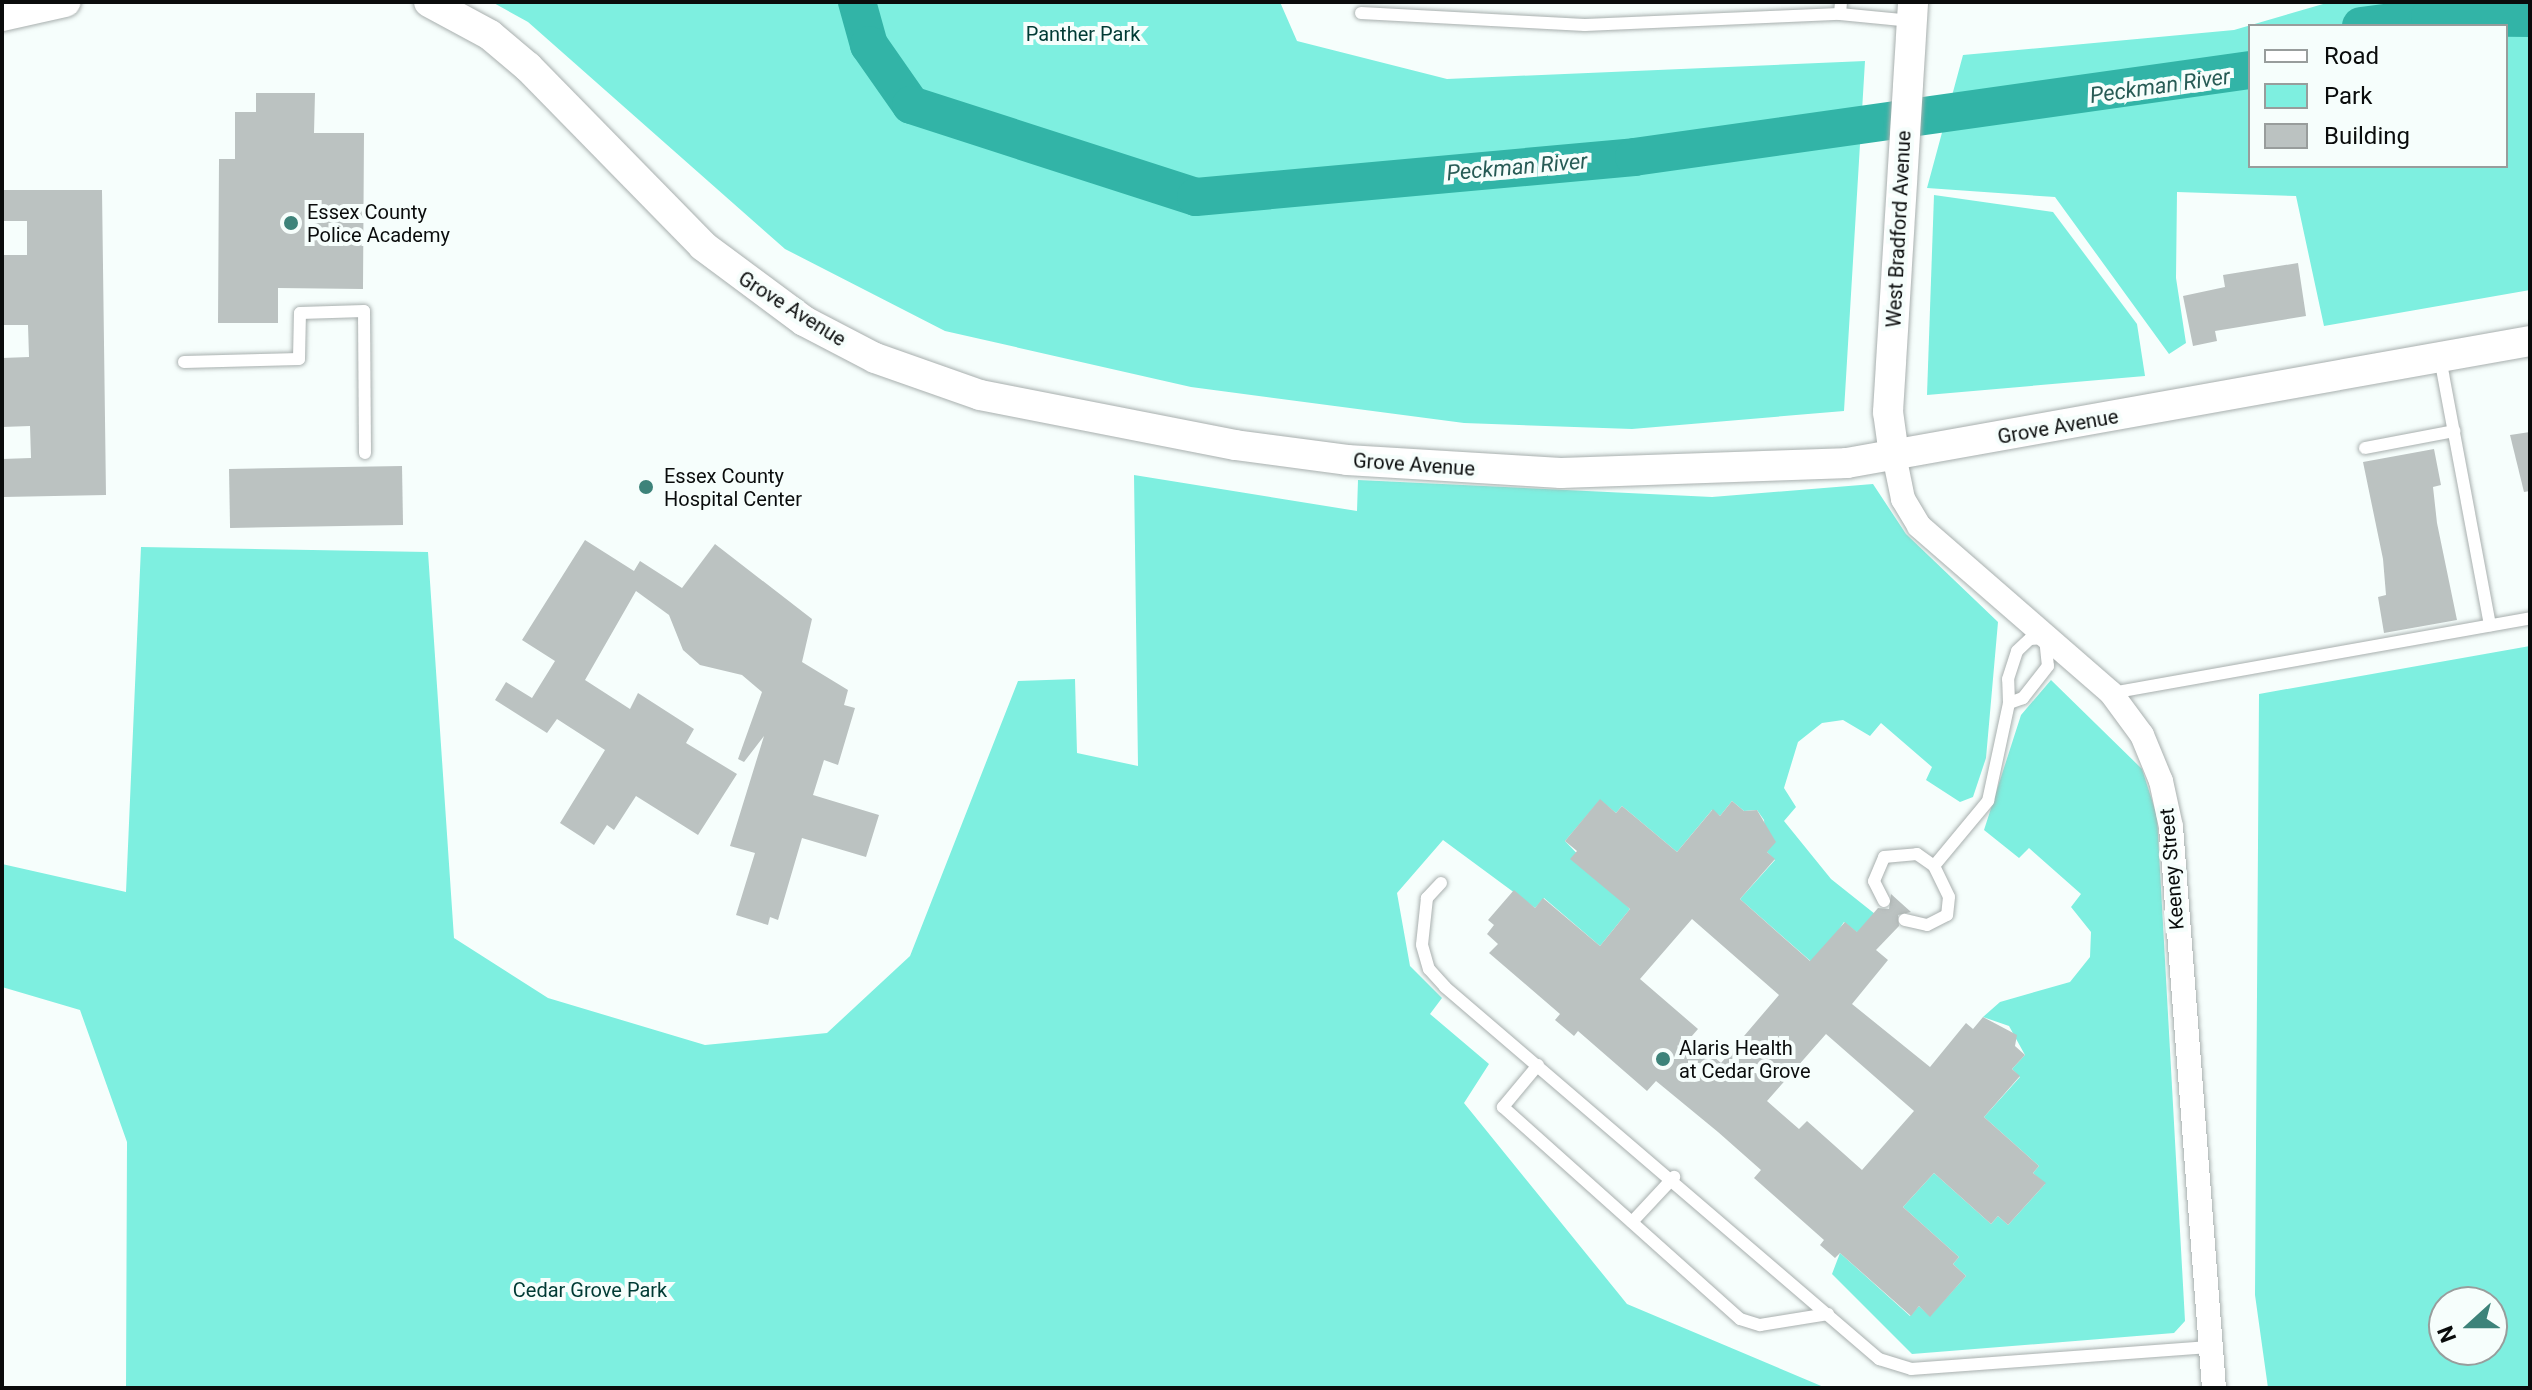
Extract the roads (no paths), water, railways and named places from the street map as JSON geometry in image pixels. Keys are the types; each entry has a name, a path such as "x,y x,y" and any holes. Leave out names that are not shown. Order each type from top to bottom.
{"street":[{"path":"2,16 65,2"},
{"name":"Grove Avenue","path":"429,2 490,35 528,67 741,279 875,358 980,395 1250,447 1506,471 1697,473 1894,455 2530,341"},
{"name":"West Bradford Avenue","path":"1894,455 1888,412 1912,12"},
{"name":"Keeney Street","path":"1894,455 1903,499 1919,526 2111,693 2142,735 2167,804 2214,1388"}],"lane":[{"path":"1361,13 1585,25 1840,8 1912,12"},
{"path":"184,362 299,359 300,313 364,311 365,453"},
{"path":"2440,358 2490,625"},
{"path":"2365,448 2454,431"},
{"path":"2111,693 2530,618"},
{"path":"1934,866 1988,801 2009,703 2008,679 2017,651 2030,639 2045,638 2048,666 2023,698 2009,703"},
{"path":"1884,901 1874,881 1884,857 1917,854 1934,866 1949,897 1947,915 1927,925 1905,920"},
{"path":"1441,883 1427,898 1422,945 1429,969 1538,1065 1674,1177 1879,1359 1911,1369 2209,1347"},
{"path":"1538,1065 1503,1107 1740,1319 1760,1325 1828,1314"},
{"path":"1632,1222 1674,1177"}],"waterway":[{"name":"Peckman River","path":"857,2 869,45 911,105 1196,197 1634,157 2248,70"},
{"name":"Peckman River","path":"2376,24 2430,17 2530,18"}],"place":[{"name":"Essex County Police Academy","path":"291,223"},
{"name":"Essex County Hospital Center","path":"646,487"},
{"name":"Alaris Health at Cedar Grove","path":"1663,1059"}],"park label":[{"name":"Panther Park","path":"1083,34"},
{"name":"Cedar Grove Park","path":"590,1290"}]}
